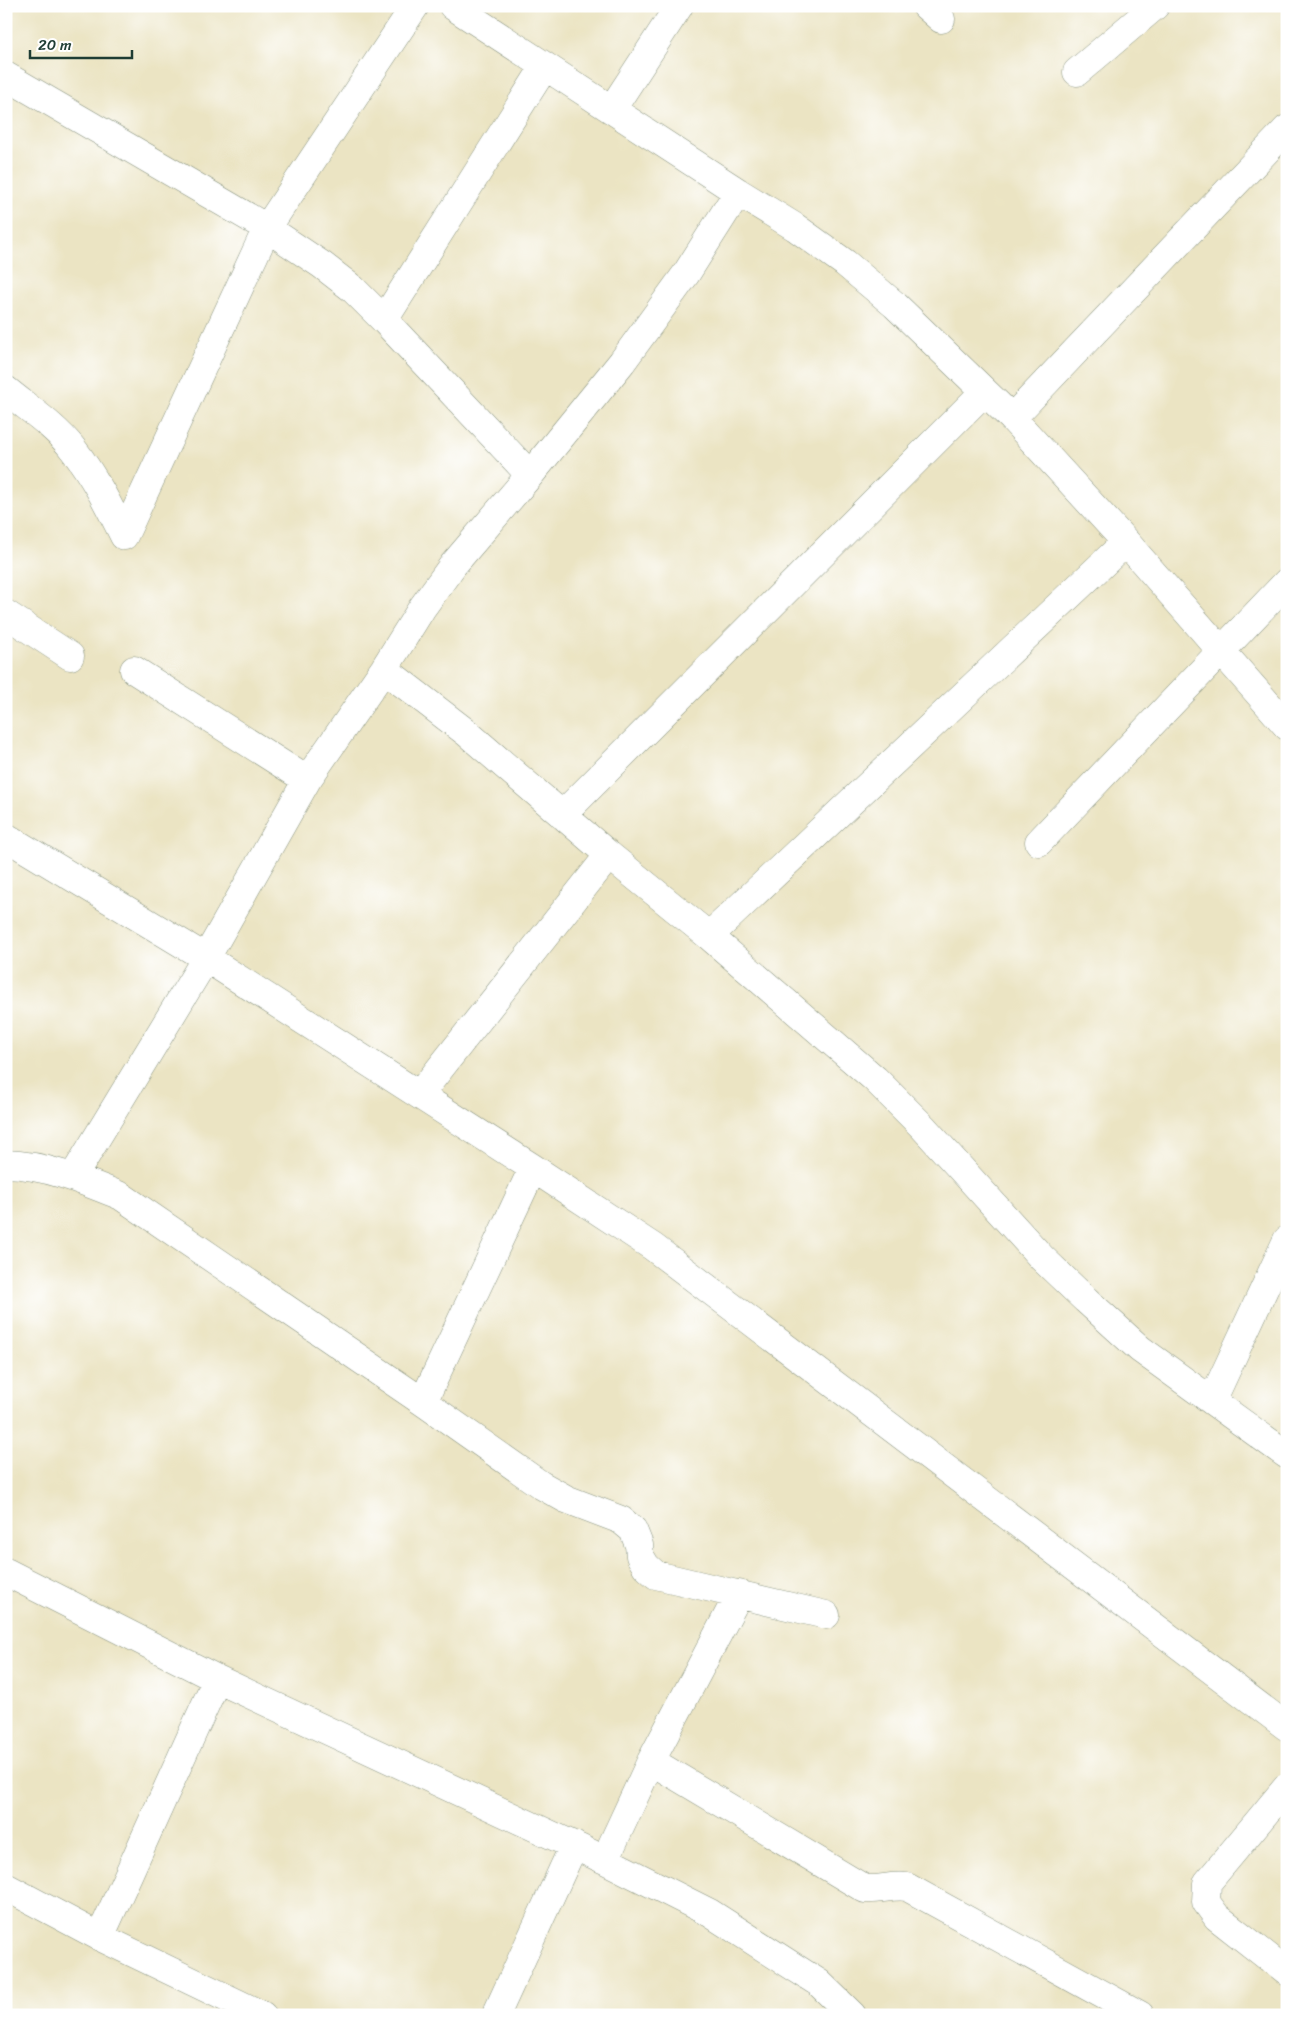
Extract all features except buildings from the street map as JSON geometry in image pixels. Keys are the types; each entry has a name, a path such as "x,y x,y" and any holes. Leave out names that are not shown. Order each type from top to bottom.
{"street":[{"path":"6,390 72,448 100,489 124,536 268,228 414,6"},
{"path":"453,6 738,192 795,227 844,263 895,305 1012,418 1126,542 1287,726"},
{"path":"612,109 679,6"},
{"path":"1077,72 1155,6"},
{"path":"384,320 545,66"},
{"path":"6,76 268,228 322,264 384,320 530,475"},
{"path":"1012,418 1287,129"},
{"path":"73,1177 206,958 307,780 384,669 422,608 453,565 530,475 622,362 686,274 738,192"},
{"path":"562,815 984,392"},
{"path":"709,936 1126,542"},
{"path":"1039,842 1287,582"},
{"path":"6,614 70,656"},
{"path":"384,669 468,734 875,1078 923,1127 1042,1258 1140,1349 1287,1455"},
{"path":"134,670 307,780"},
{"path":"6,837 206,958 533,1168 661,1253 1287,1727"},
{"path":"419,1095 609,855"},
{"path":"6,1164 19,1164 73,1177 128,1201 423,1402 541,1485 566,1499 621,1520 633,1530 639,1544 640,1556 646,1566 656,1575 826,1615"},
{"path":"423,1402 533,1168"},
{"path":"1212,1401 1287,1240"},
{"path":"6,1572 217,1679 574,1845 710,1913 819,1983 852,2015"},
{"path":"605,1860 651,1761 739,1594"},
{"path":"100,1938 217,1679"},
{"path":"651,1761 865,1890 876,1890 897,1885 907,1887 1140,2015"},
{"path":"1287,1787 1207,1883 1206,1902 1218,1917 1287,1972"},
{"path":"496,2015 574,1845"},
{"path":"6,1888 100,1938 262,2015"}]}
